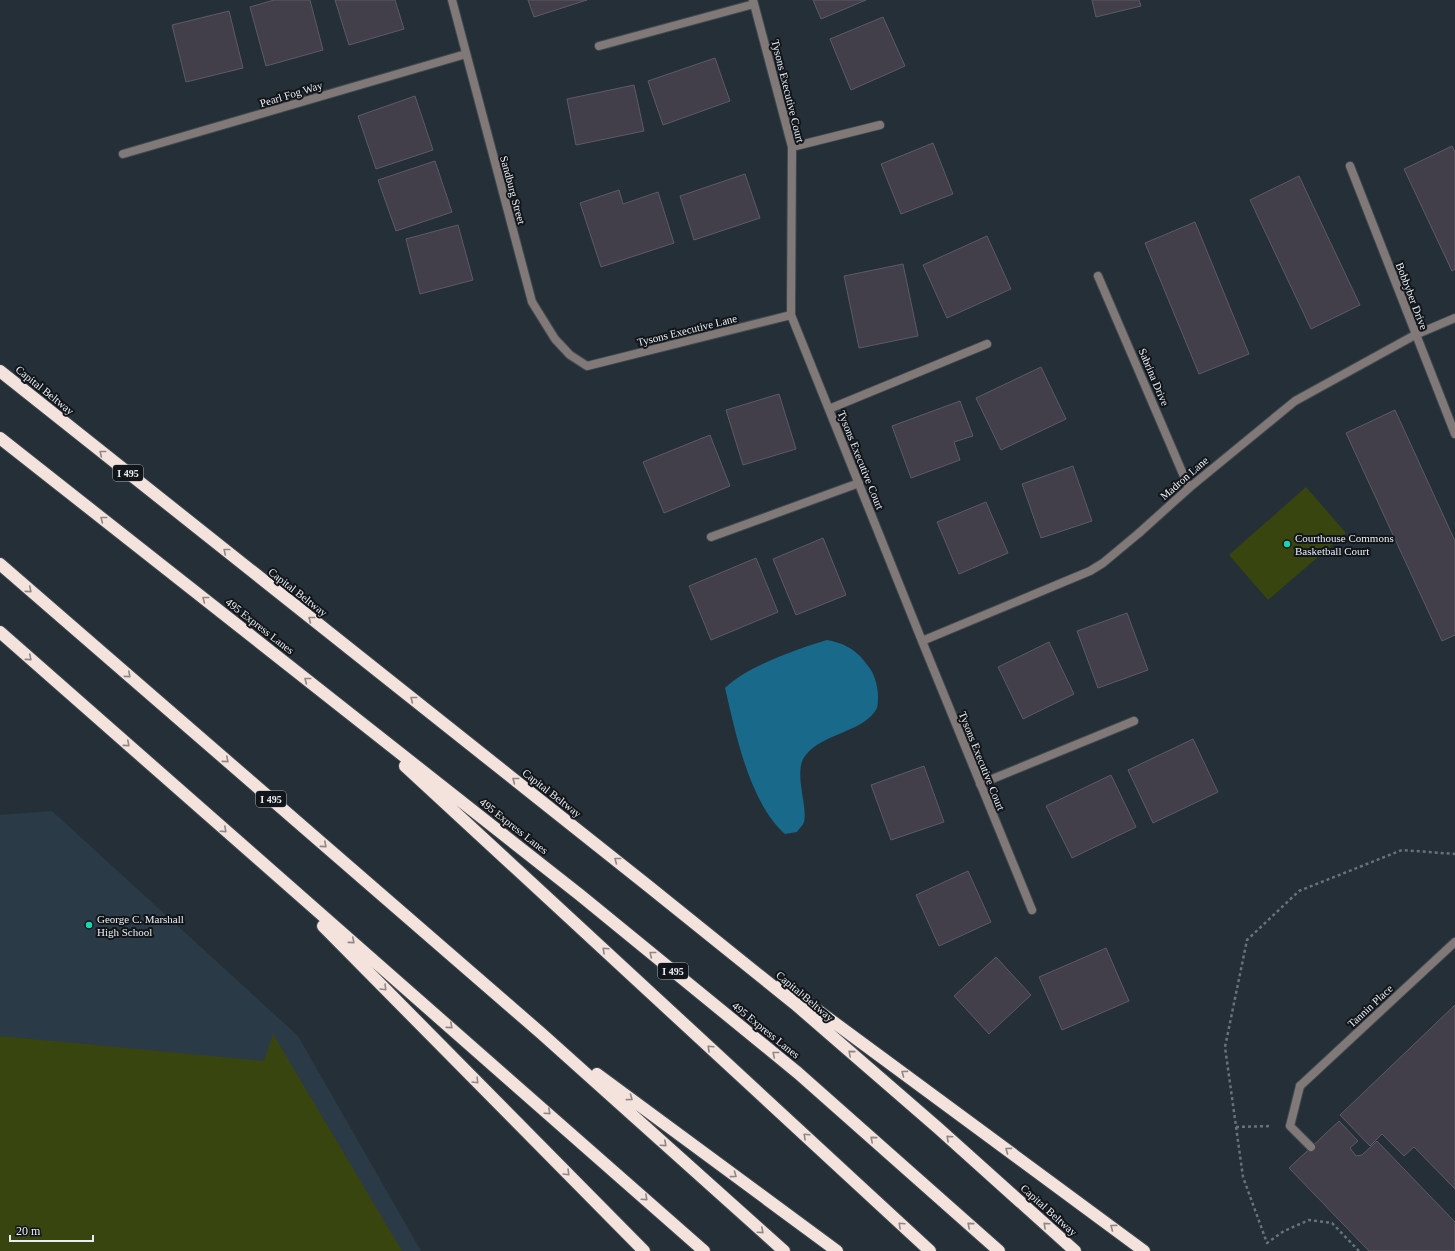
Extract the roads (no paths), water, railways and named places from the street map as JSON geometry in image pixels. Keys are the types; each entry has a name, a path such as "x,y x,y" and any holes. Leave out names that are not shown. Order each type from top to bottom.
{"highway":[{"name":"Capital Beltway","path":"0,371 647,884 795,1004 938,1128 1075,1251"},
{"name":"495 Express Lanes","path":"0,438 580,895 798,1073 999,1251"},
{"name":"I 495","path":"0,564 542,1034 784,1251"},
{"path":"0,632 259,861 475,1048 704,1251"},
{"path":"337,704 930,1251"},
{"path":"259,861 644,1251"},
{"path":"647,884 1144,1251"},
{"path":"542,1034 837,1251"}],"street":[{"name":"Sandburg Street","path":"452,0 532,302 555,339 570,355 587,366"},
{"path":"599,46 754,2"},
{"name":"Tysons Executive Court","path":"754,2 792,147 791,315 922,642 1032,910"},
{"name":"Pearl Fog Way","path":"123,154 466,54"},
{"path":"792,147 880,125"},
{"name":"Bobbyber Drive","path":"1350,166 1455,434"},
{"name":"Sabrina Drive","path":"1098,276 1189,488"},
{"name":"Tysons Executive Lane","path":"587,366 791,315"},
{"name":"Madron Lane","path":"922,642 1090,571 1104,563 1189,488 1295,401 1415,335 1455,318"},
{"path":"829,409 987,344"},
{"path":"712,537 859,483"},
{"path":"980,784 1134,721"},
{"name":"Tannin Place","path":"1311,1147 1290,1126 1300,1086 1455,942"}],"water":[{"path":"827,640 841,644 852,650 867,664 876,682 878,693 877,708 871,716 863,722 822,742 812,748 805,756 800,771 805,815 804,822 797,832 785,834 762,804 753,786 739,746 725,688 746,672 773,659"}],"place":[{"name":"Courthouse Commons Basketball Court","path":"1287,544"},
{"name":"George C. Marshall High School","path":"89,925"}]}
